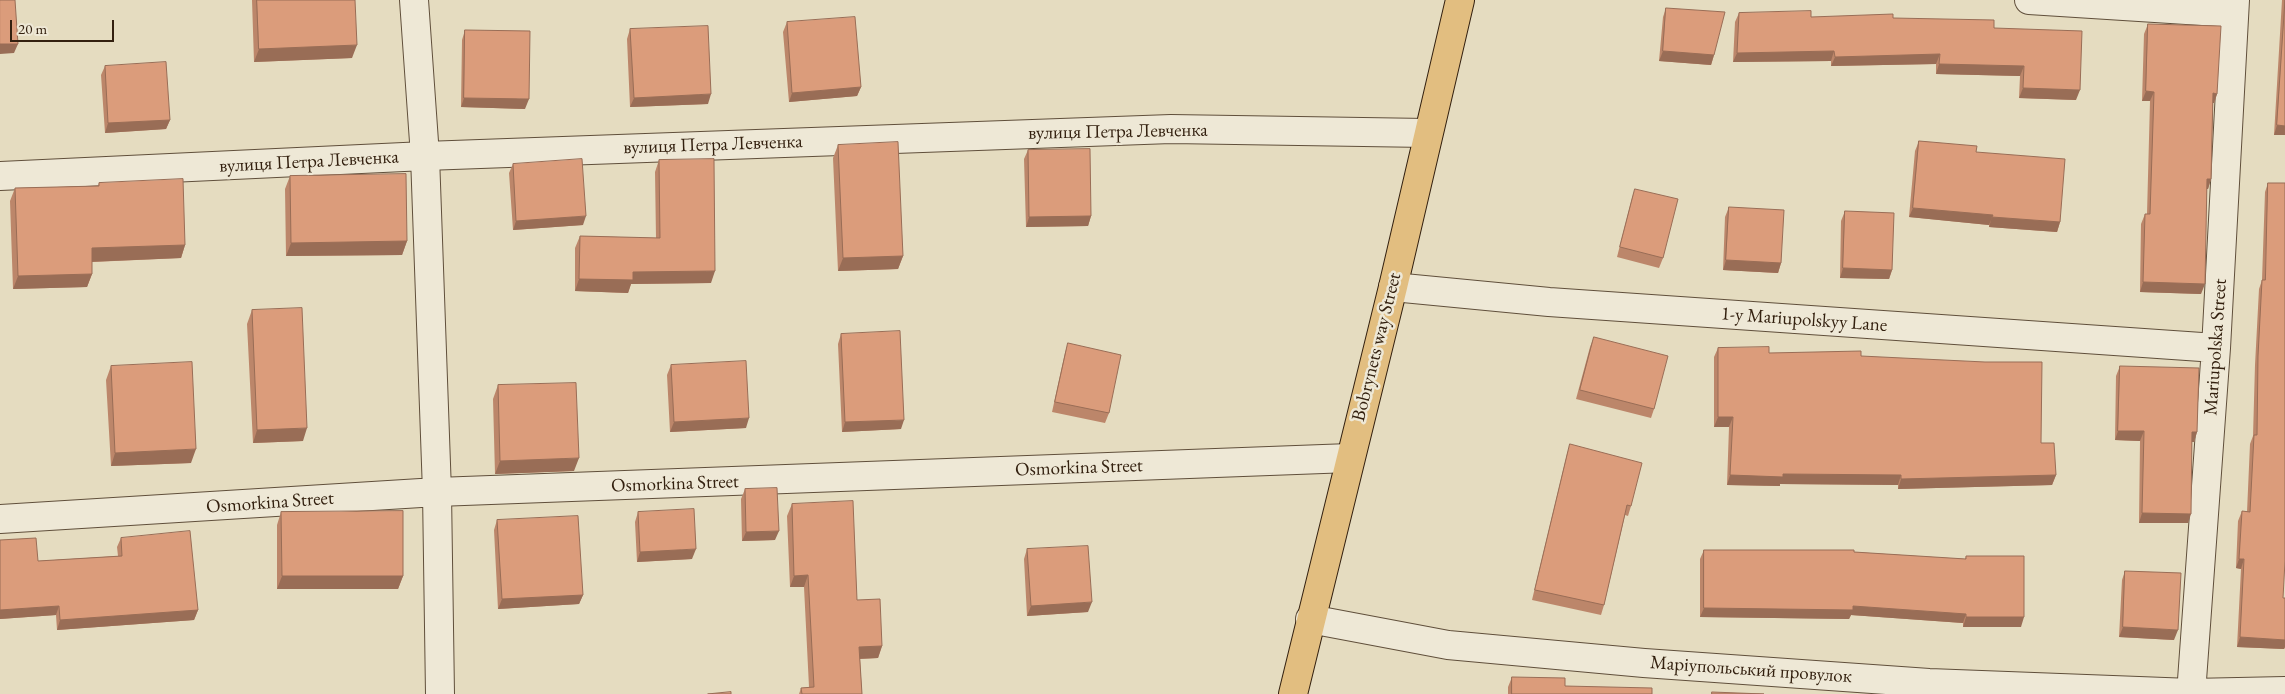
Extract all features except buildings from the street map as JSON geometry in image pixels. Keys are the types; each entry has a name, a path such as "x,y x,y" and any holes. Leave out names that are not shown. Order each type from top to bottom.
{"main road":[{"name":"Bobrynets way Street","path":"1293,694 1393,287 1427,133 1460,0"}],"street":[{"path":"414,0 426,156 437,492 440,694"},
{"path":"2029,0 2235,6"},
{"name":"Mariupolska Street","path":"2191,694 2216,348 2235,6"},
{"name":"вулиця Петра Левченка","path":"0,176 426,156 1171,129 1427,133"},
{"name":"1-y Mariupolskyy Lane","path":"1393,287 1549,302 2216,348"},
{"name":"Osmorkina Street","path":"0,519 437,492 1350,458"},
{"name":"Маріупольський провулок","path":"1310,619 1448,645 1929,688 2191,694 2285,691"}]}
